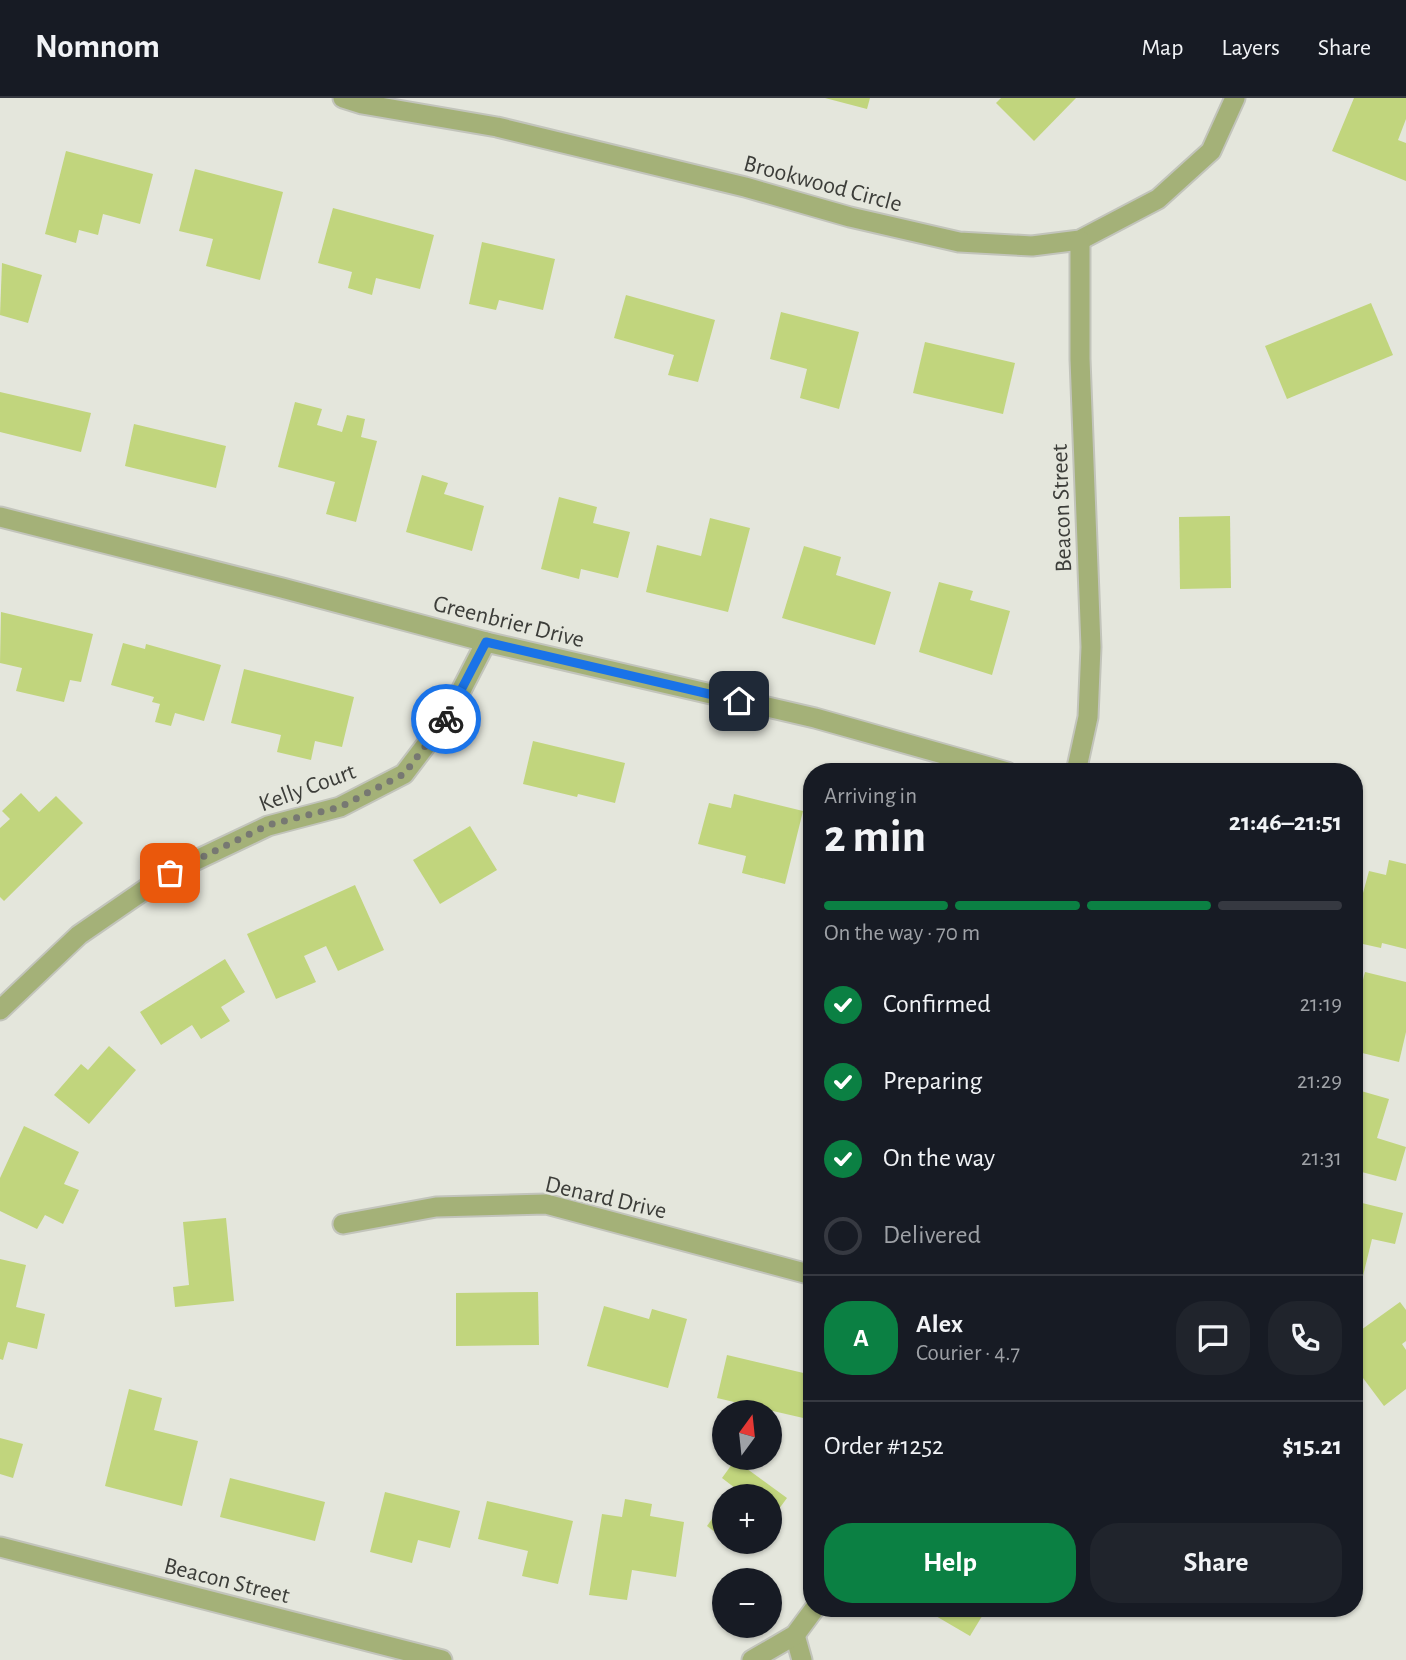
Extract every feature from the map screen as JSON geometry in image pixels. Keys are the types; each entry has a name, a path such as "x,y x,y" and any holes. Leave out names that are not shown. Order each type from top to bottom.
{"street":[{"name":"Brookwood Circle","path":"343,98 497,127 959,242 1032,246 1080,240 1158,199 1211,151 1235,98"},
{"name":"Beacon Street","path":"1078,763 1088,717 1091,647 1080,359 1080,240"},
{"name":"Greenbrier Drive","path":"0,517 486,642 814,718 975,763"},
{"name":"Kelly Court","path":"0,1010 79,935 170,873 268,825 340,807 404,774 449,716 486,642"},
{"name":"Denard Drive","path":"343,1224 436,1207 546,1204 803,1273"},
{"name":"Beacon Street","path":"0,1548 442,1660"},
{"path":"752,1660 795,1635 808,1617"},
{"path":"795,1635 802,1660"}],"building":[{"path":"825,98 870,98 867,109"},
{"path":"1001,98 1076,98 1034,141 996,103"},
{"path":"1354,98 1406,98 1406,119 1398,140 1406,143 1406,181 1332,151"},
{"path":"66,151 153,174 140,224 103,214 98,235 79,230 76,243 45,234"},
{"path":"195,169 283,192 260,280 206,266 213,239 179,231"},
{"path":"333,208 434,235 420,289 376,278 372,295 348,288 352,272 318,263"},
{"path":"482,242 555,259 543,310 499,300 496,310 469,304"},
{"path":"2,263 42,275 28,323 0,315"},
{"path":"626,295 715,320 698,382 668,375 674,355 614,338"},
{"path":"1371,303 1393,355 1287,399 1265,346"},
{"path":"781,312 859,332 839,409 800,398 807,369 770,359"},
{"path":"925,342 1015,363 1003,414 913,393"},
{"path":"0,392 91,413 81,452 0,432"},
{"path":"295,402 322,409 317,425 342,432 347,415 365,419 361,437 377,441 356,522 326,514 335,482 278,467"},
{"path":"134,424 226,446 216,488 125,466"},
{"path":"422,475 448,483 444,494 484,506 472,551 406,532"},
{"path":"559,497 597,507 593,523 630,532 618,578 581,569 579,579 541,569"},
{"path":"1230,516 1231,588 1180,589 1179,517"},
{"path":"710,518 750,528 728,612 646,592 657,545 701,556"},
{"path":"804,546 841,557 836,575 891,592 875,645 782,618"},
{"path":"939,582 973,591 970,600 1010,611 992,675 919,652"},
{"path":"1,612 93,634 81,682 70,680 64,702 16,691 22,668 0,663"},
{"path":"123,643 145,649 146,644 221,665 204,721 175,713 171,726 155,722 160,704 152,702 154,697 111,685"},
{"path":"244,669 354,697 342,747 315,741 311,760 277,752 281,735 231,723"},
{"path":"533,741 625,763 615,803 523,784"},
{"path":"21,793 39,812 56,796 83,823 4,901 0,897 0,828 10,819 2,811"},
{"path":"734,794 803,811 785,884 742,873 746,856 698,844 709,803 731,808"},
{"path":"470,826 497,870 440,904 413,860"},
{"path":"1389,860 1406,864 1406,949 1382,943 1381,948 1363,944 1363,893 1369,871 1386,875"},
{"path":"355,885 384,950 338,971 326,946 304,956 316,982 276,999 247,934"},
{"path":"225,959 245,992 221,1007 230,1021 201,1039 192,1025 161,1045 140,1012"},
{"path":"1365,972 1406,982 1406,1032 1399,1062 1363,1053"},
{"path":"109,1046 136,1070 89,1124 54,1095 81,1064 88,1070"},
{"path":"1363,1092 1389,1099 1377,1138 1406,1147 1396,1181 1363,1172"},
{"path":"24,1126 79,1152 64,1184 79,1190 63,1224 45,1215 37,1229 0,1211 0,1178"},
{"path":"1363,1203 1403,1213 1395,1244 1372,1239 1363,1276"},
{"path":"226,1218 234,1301 175,1307 173,1287 189,1285 183,1222"},
{"path":"0,1259 26,1265 16,1307 45,1314 37,1349 8,1342 3,1360 0,1359"},
{"path":"538,1292 539,1345 456,1346 456,1293"},
{"path":"1400,1302 1406,1310 1406,1341 1402,1344 1406,1350 1406,1389 1384,1406 1363,1378 1363,1329"},
{"path":"604,1306 649,1319 652,1309 687,1319 668,1388 587,1366"},
{"path":"727,1355 803,1373 803,1418 782,1413 782,1400 717,1398"},
{"path":"129,1389 162,1398 154,1430 198,1441 182,1506 105,1486"},
{"path":"0,1438 23,1444 13,1478 0,1474"},
{"path":"728,1470 749,1470 768,1484 730,1484 722,1478"},
{"path":"230,1478 325,1502 315,1541 220,1517"},
{"path":"385,1492 460,1511 450,1548 418,1540 412,1563 370,1552"},
{"path":"625,1499 652,1504 650,1516 684,1522 676,1577 632,1570 627,1600 589,1595 602,1514 622,1517"},
{"path":"487,1501 573,1521 558,1584 522,1576 528,1551 478,1539"},
{"path":"938,1617 982,1617 970,1636"}],"way so far":[{"path":"170,873 268,825 340,807 404,774 446,719"}],"route":[{"path":"446,719 486,642 739,701"}]}
